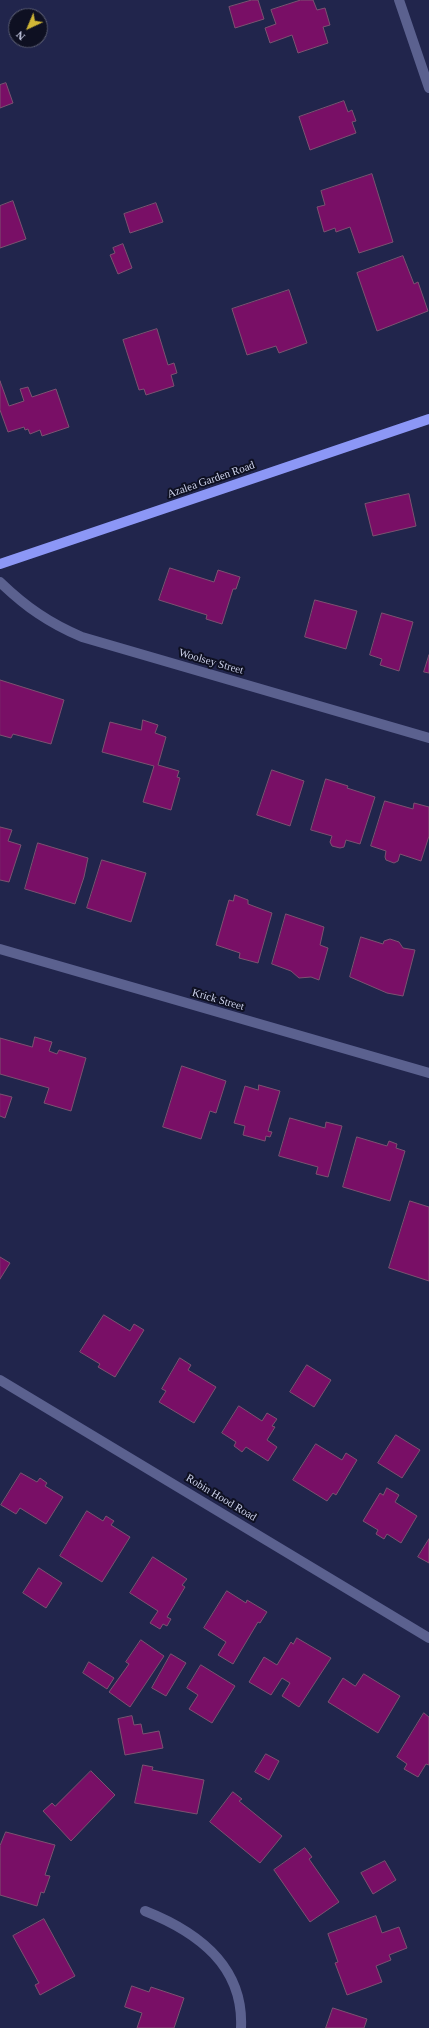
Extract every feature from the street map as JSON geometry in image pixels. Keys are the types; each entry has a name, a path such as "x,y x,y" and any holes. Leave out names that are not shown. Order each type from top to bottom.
{"main road":[{"name":"Azalea Garden Road","path":"0,564 429,419"}],"street":[{"path":"398,0 429,88"},
{"name":"Woolsey Street","path":"0,582 24,605 55,625 82,637 429,738"},
{"name":"Krick Street","path":"0,949 429,1073"},
{"name":"Robin Hood Road","path":"0,1380 429,1638"},
{"path":"145,1911 170,1921 199,1940 224,1966 232,1977 239,1994 242,2012 241,2028"}],"building":[{"path":"252,0 258,0 264,19 235,28 229,7"},
{"path":"301,0 313,0 317,10 325,8 330,25 323,27 328,43 298,53 292,35 270,43 265,28 276,24 271,10"},
{"path":"6,83 13,103 0,108 0,85"},
{"path":"344,101 348,112 352,110 356,121 352,122 356,133 310,150 299,117"},
{"path":"372,174 393,242 359,253 350,227 336,232 335,228 324,232 317,207 325,205 321,191"},
{"path":"13,201 26,239 0,248 0,206"},
{"path":"156,203 163,222 130,233 124,214"},
{"path":"123,244 132,268 118,274 110,255 115,253 113,248"},
{"path":"403,256 414,284 418,282 428,311 377,331 357,273"},
{"path":"289,290 307,343 279,353 276,346 247,355 232,309"},
{"path":"157,329 168,365 174,363 177,373 171,375 174,386 146,395 144,389 139,390 123,340"},
{"path":"0,381 9,406 24,401 20,389 28,387 32,397 56,389 69,427 42,436 40,430 30,434 28,429 25,430 24,427 8,432 0,410"},
{"path":"409,494 416,526 373,536 365,504"},
{"path":"170,568 214,582 218,570 240,577 236,589 233,589 222,624 206,619 207,615 159,600"},
{"path":"315,600 357,611 346,649 305,637"},
{"path":"382,613 413,622 399,671 380,665 382,659 370,655"},
{"path":"429,655 429,673 424,672"},
{"path":"0,680 64,700 51,744 13,734 11,738 0,735"},
{"path":"143,720 158,725 155,733 166,737 158,765 179,771 177,777 180,778 171,810 143,802 154,766 102,752 110,722 141,730"},
{"path":"272,770 304,781 290,826 257,815"},
{"path":"326,779 348,786 347,788 375,797 360,844 346,840 344,847 340,848 332,846 330,842 332,836 311,830"},
{"path":"385,801 413,809 414,803 429,807 429,836 421,861 400,854 398,861 394,863 386,860 386,851 371,846"},
{"path":"0,827 12,830 8,841 21,845 9,882 0,880"},
{"path":"38,843 88,858 84,877 75,904 25,889"},
{"path":"102,860 146,873 131,922 87,908"},
{"path":"235,895 248,900 248,904 272,913 258,963 239,958 240,953 216,945 229,900 233,901"},
{"path":"286,914 324,927 320,945 328,948 319,980 311,977 299,978 291,971 272,964"},
{"path":"361,937 383,944 384,941 390,939 399,942 403,948 415,950 403,996 387,993 350,977"},
{"path":"35,1037 52,1042 49,1051 57,1054 59,1050 86,1058 71,1111 44,1103 49,1088 0,1074 0,1038 32,1047"},
{"path":"182,1066 226,1081 216,1113 210,1111 201,1139 163,1127"},
{"path":"259,1085 280,1091 268,1131 272,1132 270,1137 266,1136 265,1141 243,1135 245,1126 234,1123 245,1086 258,1090"},
{"path":"0,1094 12,1097 5,1118 0,1116"},
{"path":"290,1118 325,1128 326,1122 342,1126 328,1177 316,1174 318,1167 279,1156"},
{"path":"357,1137 387,1146 389,1141 397,1144 396,1148 405,1151 390,1201 343,1187"},
{"path":"410,1201 429,1207 429,1281 389,1268"},
{"path":"0,1257 10,1263 0,1279"},
{"path":"104,1315 130,1331 134,1324 144,1330 115,1377 98,1367 100,1364 80,1352"},
{"path":"180,1358 191,1365 188,1370 216,1387 194,1423 159,1402 166,1391 162,1389"},
{"path":"307,1365 331,1380 314,1407 290,1392"},
{"path":"239,1406 262,1421 267,1413 277,1419 272,1426 275,1427 267,1440 277,1447 268,1461 246,1447 242,1452 234,1446 236,1442 222,1433"},
{"path":"396,1435 420,1450 402,1478 378,1463"},
{"path":"316,1444 342,1460 346,1453 357,1460 336,1495 333,1493 327,1501 293,1480"},
{"path":"21,1473 37,1482 40,1478 47,1483 45,1486 63,1497 46,1524 20,1508 16,1514 1,1505"},
{"path":"387,1488 399,1495 395,1502 417,1516 401,1543 387,1534 384,1539 376,1534 378,1530 363,1521 380,1493 383,1495"},
{"path":"87,1511 103,1521 106,1516 114,1521 111,1525 130,1537 102,1582 60,1556"},
{"path":"429,1539 429,1563 418,1557"},
{"path":"153,1557 187,1579 182,1585 185,1587 167,1617 171,1619 167,1626 163,1624 160,1629 150,1623 158,1611 130,1593"},
{"path":"39,1568 62,1583 46,1608 23,1593"},
{"path":"227,1591 246,1603 247,1600 267,1612 260,1623 258,1622 233,1664 218,1655 226,1642 204,1628"},
{"path":"297,1638 331,1658 299,1707 282,1696 290,1683 282,1678 271,1695 249,1682 264,1657 277,1665 291,1642 293,1644"},
{"path":"141,1640 164,1656 130,1707 109,1692 129,1664 126,1662"},
{"path":"171,1654 186,1663 166,1696 152,1688"},
{"path":"89,1662 114,1678 107,1689 83,1673"},
{"path":"201,1665 235,1686 212,1723 189,1709 198,1695 187,1688"},
{"path":"364,1674 400,1696 378,1733 328,1702 343,1678 355,1686"},
{"path":"424,1713 429,1717 429,1765 426,1764 418,1777 404,1769 407,1764 397,1757"},
{"path":"132,1716 134,1725 141,1724 143,1734 159,1731 163,1748 125,1755 118,1719"},
{"path":"266,1754 279,1761 269,1780 255,1772"},
{"path":"143,1765 153,1767 152,1770 204,1780 197,1814 135,1803"},
{"path":"91,1771 115,1795 71,1841 43,1811 52,1803 55,1806"},
{"path":"233,1792 242,1799 239,1801 282,1836 260,1863 210,1822"},
{"path":"6,1832 55,1845 45,1875 50,1876 44,1893 41,1892 37,1906 0,1895 0,1846"},
{"path":"305,1848 312,1857 309,1859 339,1902 310,1922 274,1870"},
{"path":"385,1861 396,1880 373,1894 361,1873"},
{"path":"376,1916 382,1933 399,1927 407,1948 389,1955 391,1960 376,1966 382,1982 347,1995 335,1963 338,1962 328,1934"},
{"path":"44,1919 75,1976 40,1995 35,1985 39,1983 13,1936"},
{"path":"132,1986 149,1992 151,1987 184,1998 174,2028 137,2028 142,2013 125,2007"},
{"path":"333,2008 367,2019 364,2028 326,2028"}]}
